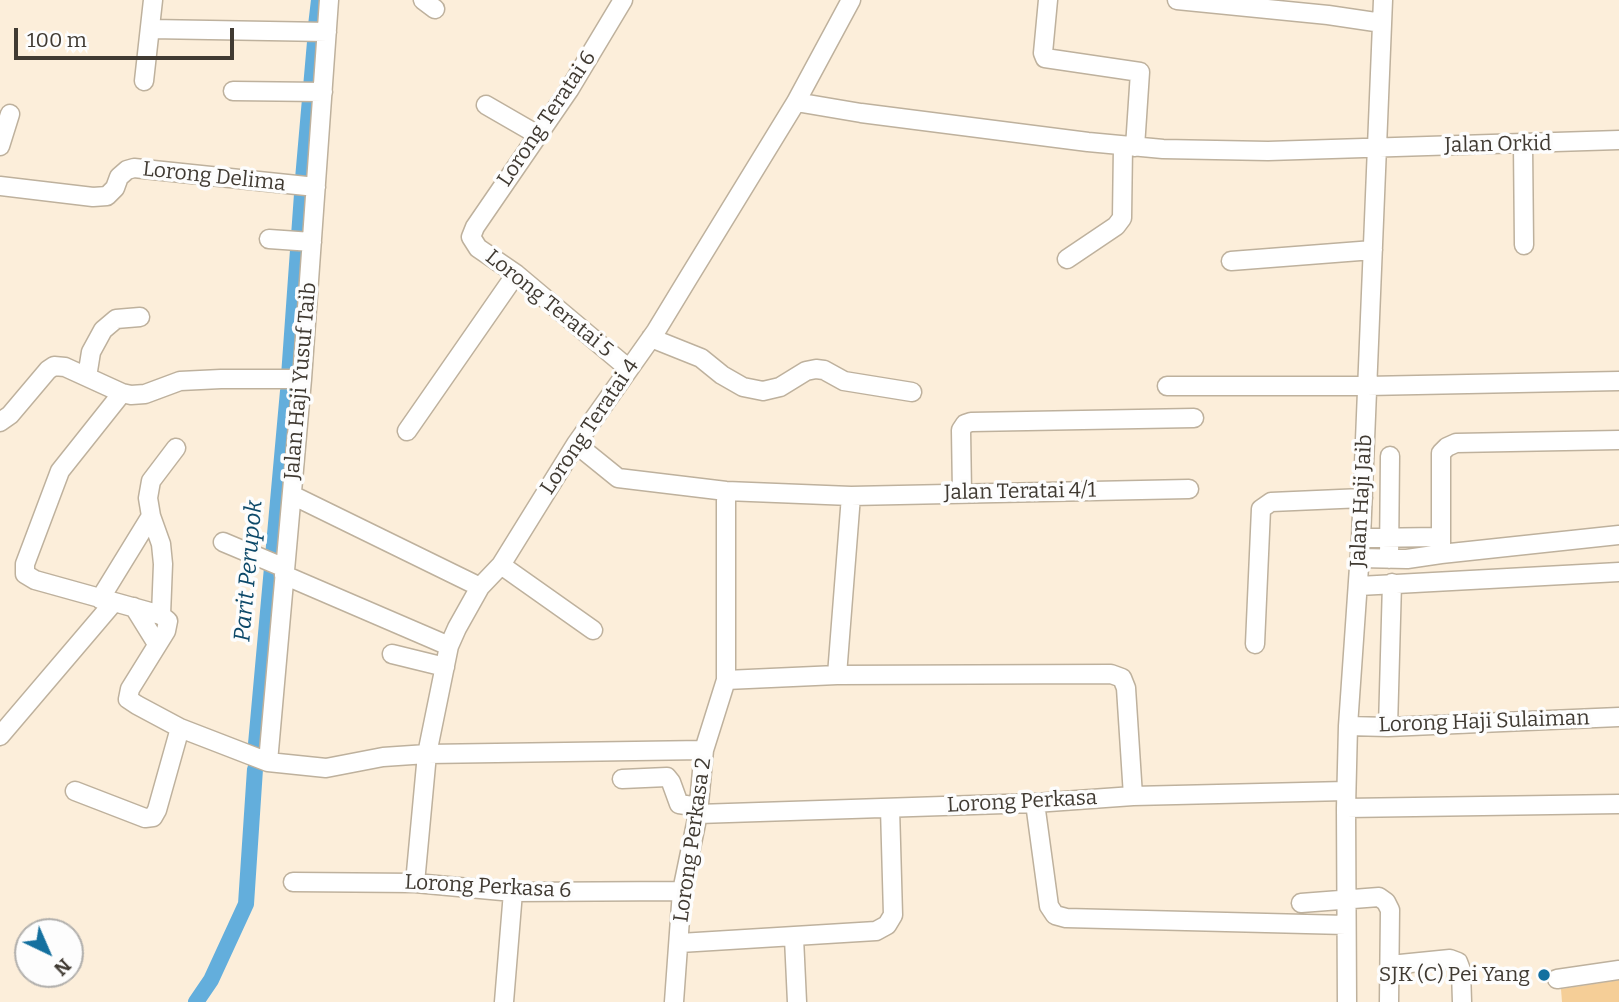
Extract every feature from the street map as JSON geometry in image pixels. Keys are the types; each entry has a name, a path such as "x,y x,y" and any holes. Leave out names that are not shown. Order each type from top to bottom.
{"street":[{"path":"144,81 153,0"},
{"name":"Jalan Haji Yusuf Taib","path":"268,762 280,568 292,495 302,379 305,241 316,187 316,92 327,32 329,0"},
{"name":"Lorong Teratai 6","path":"471,237 475,227 569,90 624,0"},
{"name":"Lorong Teratai 4","path":"415,883 427,754 449,646 480,587 501,565 576,444 651,338 796,102 850,0"},
{"path":"1048,0 1043,53 1045,58 1140,72 1122,218 1116,226 1067,259"},
{"path":"1177,0 1329,8 1382,23"},
{"name":"Jalan Haji Jaib","path":"1347,1002 1348,726 1359,586 1383,0"},
{"path":"151,29 327,32"},
{"path":"233,91 316,92"},
{"name":"Jalan Orkid","path":"796,102 861,113 1129,146 1268,151 1619,140"},
{"path":"486,105 538,135"},
{"path":"0,146 10,114"},
{"path":"1523,145 1524,245"},
{"name":"Lorong Delima","path":"0,186 93,197 107,196 115,188 119,177 134,168 316,187"},
{"name":"Lorong Teratai 5","path":"471,237 478,248 516,274 629,369"},
{"path":"269,239 305,241"},
{"path":"1231,261 1373,250"},
{"path":"407,431 516,274"},
{"path":"87,377 91,352 103,330 116,319 140,317"},
{"path":"651,338 701,358 743,387 763,391 780,387 816,369 824,370 844,381 912,392"},
{"path":"0,422 10,415 54,366 65,367 122,393 145,394 180,381 302,379"},
{"path":"1167,386 1367,386 1619,381"},
{"path":"122,393 60,471 25,564 25,574 35,580 161,615 168,621 166,631 130,689 128,699 180,728 268,762 326,768 383,757 427,754 704,750"},
{"path":"962,493 961,430 965,424 971,422 1194,418"},
{"path":"1441,545 1441,453 1447,447 1456,443 1619,440"},
{"name":"Jalan Teratai 4/1","path":"576,444 618,478 726,491 851,496 1189,489"},
{"path":"161,615 161,544 148,498 152,481 176,448"},
{"path":"1389,559 1390,456"},
{"name":"Lorong Perkasa 2","path":"674,1002 682,891 699,810 704,750 726,680 726,491"},
{"path":"292,495 480,587"},
{"path":"837,675 851,496"},
{"path":"1255,644 1261,509 1271,502 1363,498"},
{"path":"0,736 107,601 151,516"},
{"path":"1361,538 1389,538 1441,545 1619,535"},
{"path":"223,542 449,646"},
{"path":"1360,558 1415,558 1441,545"},
{"path":"501,565 593,630"},
{"path":"1359,586 1619,572"},
{"path":"1388,727 1392,583"},
{"path":"134,607 157,644"},
{"path":"392,654 445,667"},
{"path":"726,680 837,675 1111,674 1122,678 1126,688 1133,796"},
{"name":"Lorong Haji Sulaiman","path":"1348,726 1388,727 1619,717"},
{"path":"75,791 145,818 153,817 180,728"},
{"path":"622,779 667,778 679,804 699,810"},
{"name":"Lorong Perkasa","path":"699,810 890,808 1035,803 1133,796 1619,804"},
{"path":"1035,803 1049,906 1055,915 1066,918 1346,925"},
{"path":"680,943 876,931 887,925 893,915 890,808"},
{"name":"Lorong Perkasa 6","path":"293,882 415,883 513,892 682,891"},
{"path":"504,1002 513,892"},
{"path":"1301,903 1379,897 1386,902 1390,910 1389,1002"},
{"path":"794,938 797,1002"},
{"path":"1390,965 1450,959 1458,962 1461,970 1461,1002"},
{"path":"1557,979 1619,970"}],"shaded area":[{"path":"1619,980 1619,1002 1562,1002 1561,989"}],"waterway":[{"name":"Parit Perupok","path":"316,26 319,0"},
{"name":"Parit Perupok","path":"303,179 315,42"},
{"name":"Parit Perupok","path":"289,376 302,194"},
{"name":"Parit Perupok","path":"255,755 288,391"},
{"name":"Parit Perupok","path":"196,1002 211,980 246,904 255,769"}],"place":[{"name":"SJK (C) Pei Yang","path":"1544,975"}]}
